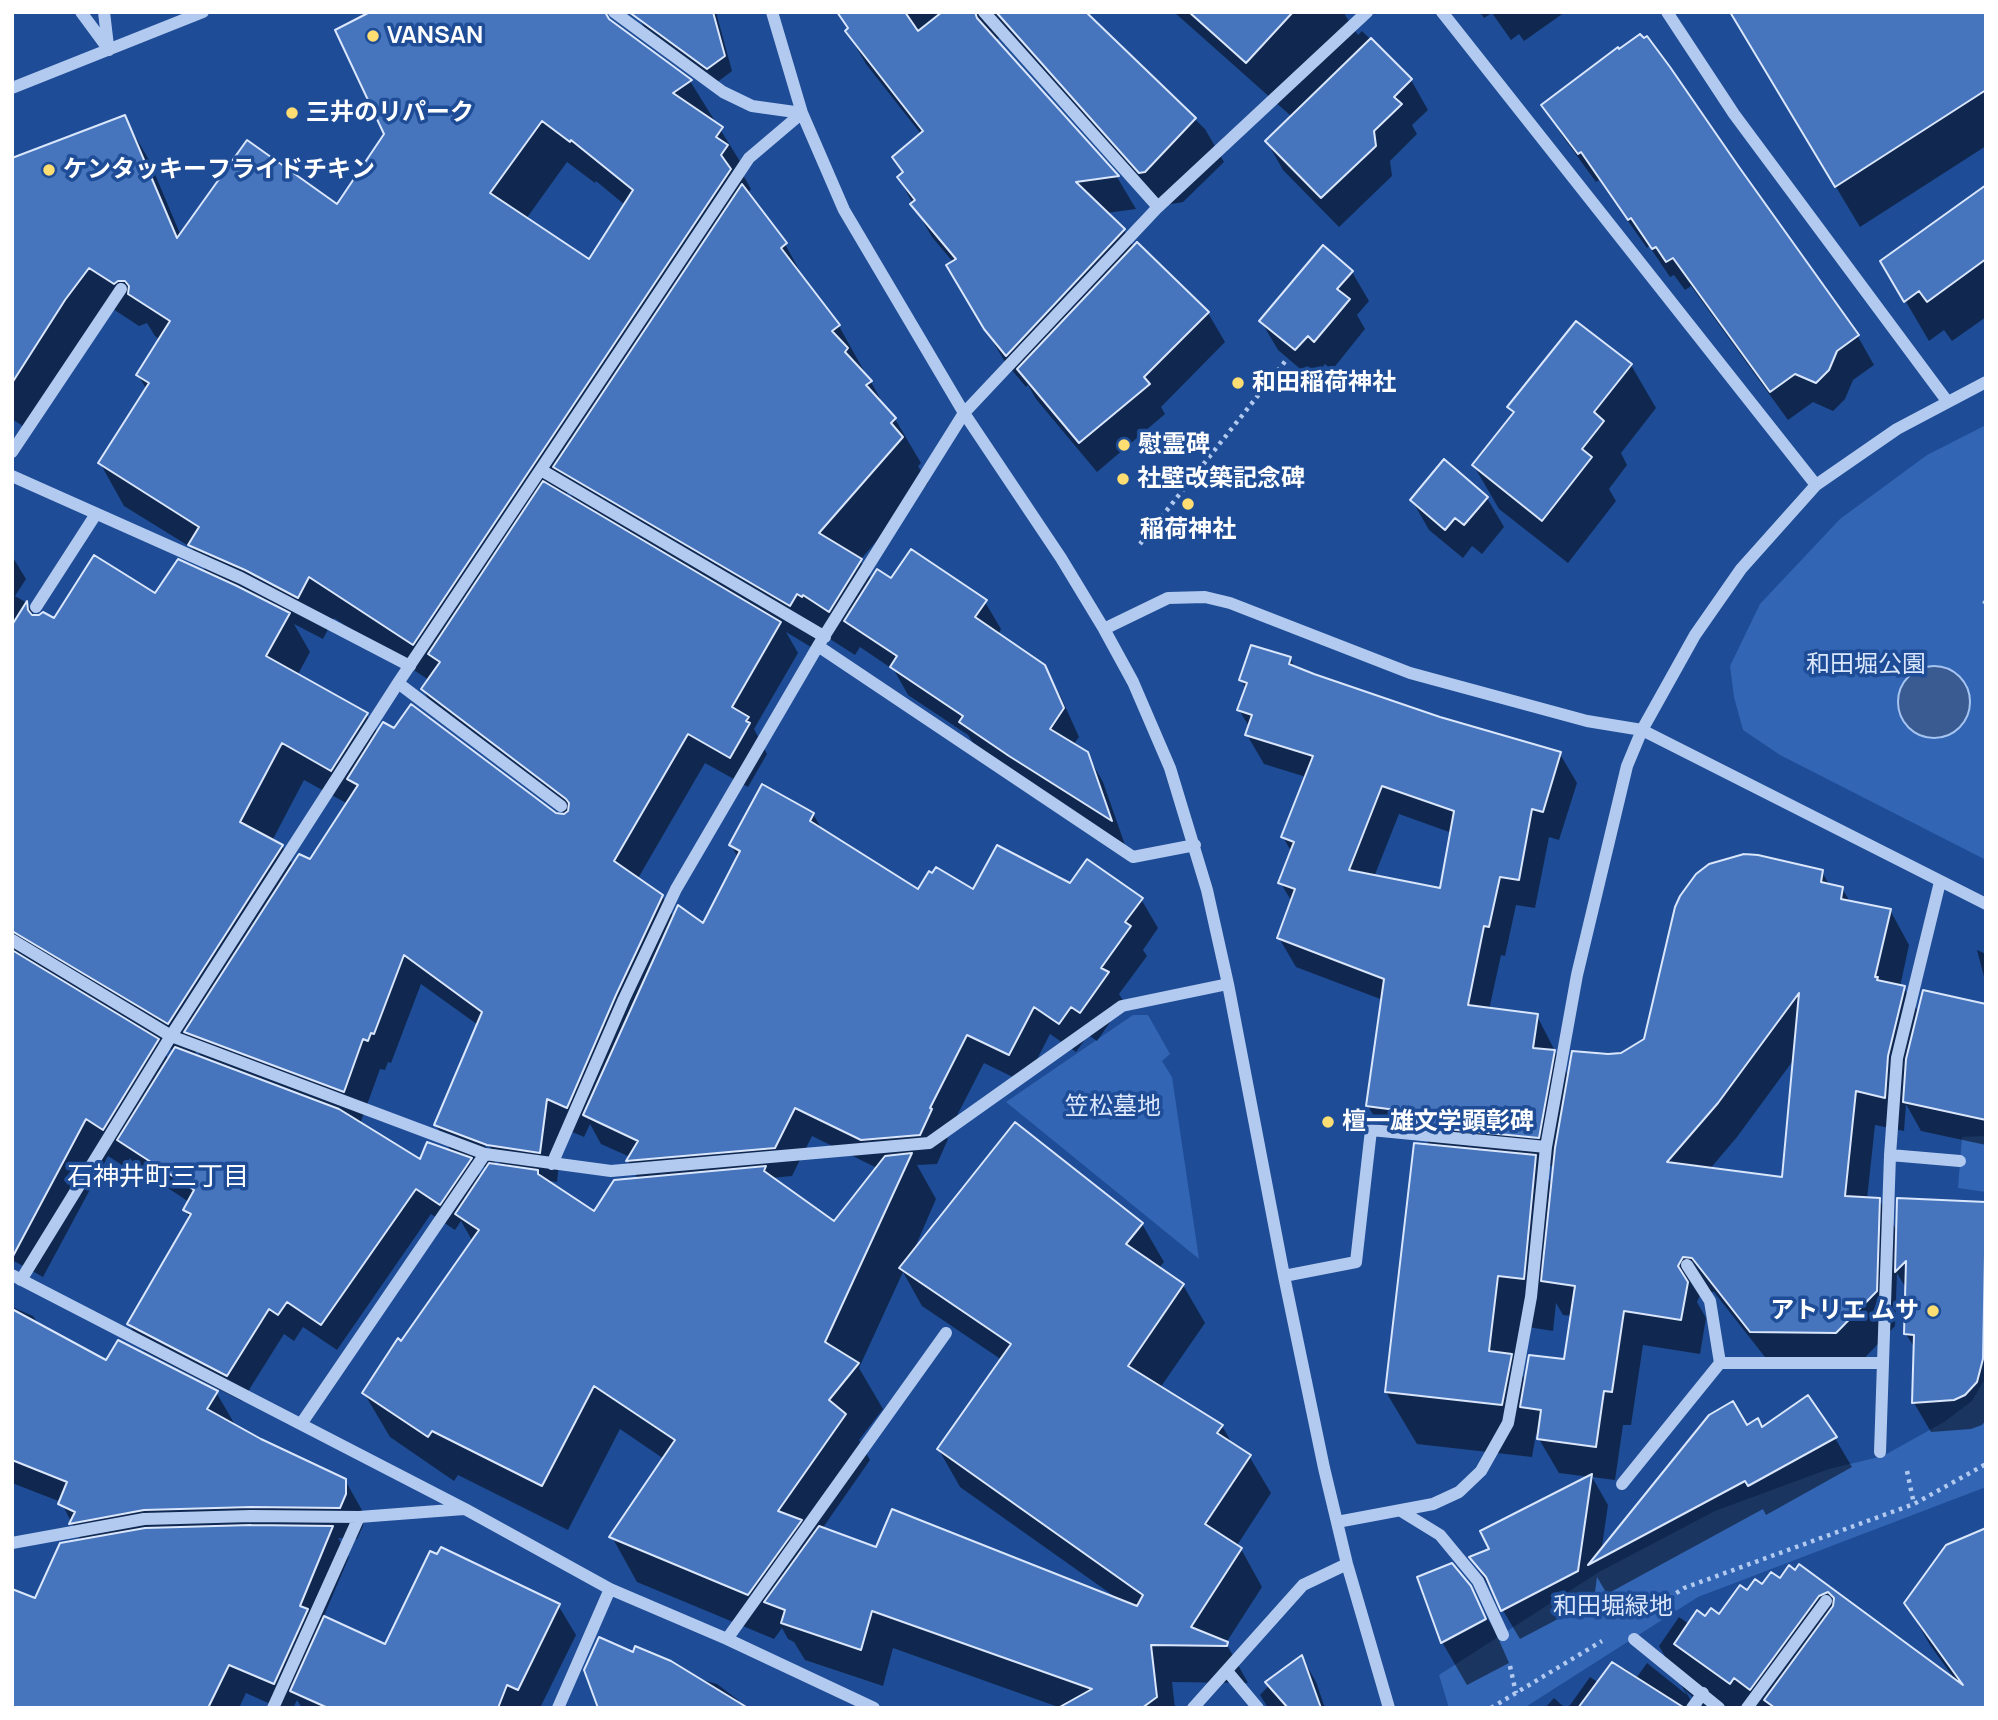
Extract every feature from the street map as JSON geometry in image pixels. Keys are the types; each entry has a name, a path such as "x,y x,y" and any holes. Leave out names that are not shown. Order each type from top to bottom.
{"street":[{"path":"81,12 109,50"},
{"path":"104,12 109,50"},
{"path":"12,88 203,12"},
{"path":"614,12 723,92 752,106 802,113"},
{"path":"772,12 802,113 844,210 964,414 1061,558 1104,629 1133,682 1170,768 1195,845 1228,984 1283,1276 1337,1522 1389,1708"},
{"path":"984,12 1158,207"},
{"path":"552,1164 624,999 676,889 821,641 964,414 1158,207 1367,12"},
{"path":"1442,12 1816,485"},
{"path":"1667,12 1734,114 1947,401"},
{"path":"802,113 749,158 398,683 17,1278 465,1509 610,1589 727,1639 874,1708"},
{"path":"12,452 121,289"},
{"path":"1337,1522 1433,1504 1459,1492 1481,1471 1508,1423 1531,1297 1546,1147 1577,975 1627,766 1642,730 1695,635 1741,569 1816,485 1897,429 1986,382"},
{"path":"541,470 821,641 1133,857 1195,845"},
{"path":"12,476 241,578 410,666"},
{"path":"36,607 96,514"},
{"path":"1104,629 1168,598 1206,597 1230,603 1410,673 1587,721 1642,730 1986,904"},
{"path":"398,683 561,806"},
{"path":"1880,1452 1897,1058 1940,882"},
{"path":"12,940 171,1036 485,1154 611,1171 929,1143 1122,1006 1228,984"},
{"path":"1283,1276 1356,1262 1371,1130 1546,1147"},
{"path":"301,1424 485,1154"},
{"path":"1891,1155 1961,1161"},
{"path":"1622,1484 1720,1363 1710,1301 1687,1265"},
{"path":"727,1639 946,1333"},
{"path":"1720,1363 1882,1363"},
{"path":"12,1543 144,1519 359,1517 465,1509"},
{"path":"1401,1511 1440,1535 1455,1553 1478,1581 1503,1635"},
{"path":"273,1708 359,1517"},
{"path":"1193,1708 1303,1585 1347,1564"},
{"path":"558,1708 610,1589"},
{"path":"1747,1708 1826,1601"},
{"path":"1634,1639 1719,1708"},
{"path":"1227,1671 1258,1708"},
{"path":"1692,1708 1703,1693"}],"path":[{"path":"1140,544 1286,359"},
{"path":"1642,1616 1684,1588 1914,1504 1986,1464"},
{"path":"1491,1708 1609,1636"}],"green space":[{"name":"和田堀公園","path":"1986,425 1986,860 1780,755 1743,730 1734,697 1730,666 1760,604 1840,519 1927,455"},
{"name":"笠松墓地","path":"1133,1015 1148,1015 1170,1054 1162,1061 1172,1077 1199,1259 1006,1102"},
{"path":"1986,1136 1986,1192 1958,1188 1962,1137"},
{"name":"和田堀緑地","path":"1986,1377 1986,1487 1698,1597 1524,1708 1449,1708 1439,1675 1599,1572 1715,1511 1829,1469 1883,1456 1944,1422 1972,1401"}],"shaded area":[{"path":"1934,666 1954,672 1964,682 1970,702 1964,722 1954,732 1934,738 1914,732 1904,722 1898,702 1904,682 1914,672"}],"building":[{"path":"370,12 605,12 609,19 692,80 673,93 723,127 716,137 728,145 721,155 731,169 413,645 309,577 298,598 245,570 188,545 199,527 98,463 149,383 136,375 170,321 128,294 129,286 125,281 114,284 89,268 65,300 12,383 12,158 125,115 177,238 247,140 337,204 384,134 335,30","holes":["542,121 570,142 571,140 633,190 589,259 490,193"]},
{"path":"629,12 713,12 725,56 707,69"},
{"path":"837,12 905,12 918,31 942,12 975,12 977,18 1119,176 1076,182 1125,229 1006,356 984,329 946,265 956,259 910,204 915,200 897,177 903,172 892,157 923,131 845,31 848,28"},
{"path":"996,12 1086,12 1196,118 1145,172 1139,173"},
{"path":"1189,12 1293,12 1246,63"},
{"path":"1730,12 1986,12 1986,90 1835,187"},
{"path":"1640,34 1644,38 1647,36 1670,67 1859,335 1837,351 1829,370 1816,383 1795,374 1770,392 1673,258 1666,262 1656,247 1652,249 1631,218 1628,220 1581,152 1578,154 1541,105 1618,47 1619,49"},
{"path":"1371,38 1412,79 1394,97 1402,104 1374,131 1376,146 1321,198 1265,141"},
{"path":"742,184 787,243 781,248 840,325 832,331 848,348 845,352 872,381 866,385 896,418 891,423 903,437 819,533 862,559 829,612 797,594 790,606 553,467"},
{"path":"1986,185 1986,259 1927,302 1919,291 1904,302 1880,261"},
{"path":"1137,242 1209,312 1144,377 1150,384 1079,443 1017,369"},
{"path":"1323,245 1353,271 1337,289 1350,299 1314,342 1308,336 1295,350 1259,321"},
{"path":"1576,321 1632,364 1594,412 1604,421 1582,449 1592,457 1542,521 1472,465 1514,412 1507,407"},
{"path":"1444,459 1488,497 1464,525 1455,518 1445,530 1410,500"},
{"path":"543,481 781,622 732,707 749,717 746,721 750,723 730,758 688,734 614,861 663,895 567,1108 547,1099 540,1153 487,1145 434,1125 482,1012 404,955 374,1034 371,1033 368,1041 363,1039 344,1092 184,1032 299,854 310,859 358,785 347,779 383,722 394,728 411,704 556,813 564,814 568,811 569,803 566,799 421,689 440,662 428,654"},
{"path":"911,549 987,600 975,617 1045,665 1064,708 1050,729 1088,752 1112,821 959,722 963,716 890,667 897,656 844,621 877,569 891,578"},
{"path":"94,555 155,593 178,559 290,613 266,656 368,713 331,771 282,743 240,822 283,845 168,1024 12,931 12,625 27,601 32,615 43,612 54,618"},
{"path":"1251,645 1291,657 1289,664 1314,674 1440,717 1561,752 1543,812 1532,809 1519,880 1500,877 1489,927 1484,926 1468,1005 1538,1014 1533,1048 1555,1050 1539,1138 1416,1126 1418,1113 1366,1106 1384,979 1277,938 1295,889 1278,883 1294,842 1281,837 1313,756 1245,735 1252,715 1237,710 1247,683 1239,680","holes":["1382,786 1454,811 1440,888 1349,870"]},
{"path":"762,784 814,813 810,821 918,889 929,871 932,873 936,867 973,889 997,845 1070,883 1087,859 1143,898 1125,922 1131,926 1101,968 1109,972 1080,1013 1071,1007 1059,1024 1034,1007 1009,1055 967,1035 930,1108 932,1109 920,1135 861,1140 795,1108 775,1148 626,1161 638,1141 583,1115 678,905 703,923 740,851 729,845"},
{"path":"1744,854 1823,870 1821,882 1843,887 1841,899 1891,909 1875,977 1878,977 1877,980 1905,986 1888,1056 1885,1098 1856,1091 1845,1196 1880,1198 1877,1291 1836,1333 1750,1332 1692,1258 1683,1257 1678,1266 1688,1282 1681,1320 1624,1311 1612,1392 1604,1391 1596,1447 1537,1439 1541,1410 1520,1407 1529,1355 1564,1359 1575,1286 1541,1281 1555,1148 1572,1051 1621,1053 1644,1039 1675,907 1696,874 1709,864","holes":["1799,993 1782,1177 1667,1162 1718,1103"]},
{"path":"12,950 159,1039 103,1130 86,1119 12,1258"},
{"path":"1923,990 1986,1004 1986,1120 1903,1102 1906,1059"},
{"path":"175,1047 339,1109 420,1159 427,1142 472,1158 440,1205 416,1189 321,1325 287,1302 278,1315 269,1309 227,1376 127,1324 191,1214 183,1210 194,1190 117,1140"},
{"path":"1015,1122 1143,1223 1126,1244 1184,1284 1128,1366 1223,1425 1217,1433 1251,1455 1205,1524 1242,1548 1191,1627 1228,1642 1227,1646 1151,1645 1157,1697 1142,1708 1058,1708 1092,1689 872,1611 861,1650 781,1623 785,1610 764,1602 819,1526 876,1547 892,1509 1137,1606 1143,1595 937,1449 1011,1344 899,1268"},
{"path":"1414,1143 1536,1155 1524,1279 1498,1276 1489,1351 1512,1354 1502,1405 1385,1392"},
{"path":"912,1153 825,1342 859,1363 829,1400 846,1414 778,1511 802,1520 748,1595 609,1537 675,1440 594,1386 542,1486 432,1431 428,1437 362,1393 398,1338 401,1341 479,1230 455,1214 489,1163 538,1170 538,1174 594,1211 614,1180 766,1166 764,1171 834,1221 885,1156"},
{"path":"1897,1198 1986,1202 1983,1359 1977,1382 1965,1395 1954,1400 1912,1403 1914,1335 1904,1334 1906,1261 1895,1272"},
{"path":"12,1309 106,1360 118,1340 218,1391 207,1409 261,1439 346,1479 346,1494 340,1508 144,1510 69,1524 75,1512 58,1504 67,1482 12,1460"},
{"path":"1808,1395 1837,1437 1748,1486 1745,1481 1588,1565 1709,1415 1733,1401 1747,1425 1758,1418 1762,1427"},
{"path":"1592,1474 1578,1571 1501,1611 1486,1577 1469,1557 1489,1549 1480,1531"},
{"path":"333,1526 300,1606 308,1609 274,1684 229,1665 208,1708 12,1708 12,1589 35,1598 60,1543 145,1528"},
{"path":"1986,1528 1986,1708 1775,1708 1764,1700 1833,1606 1834,1598 1828,1592 1819,1596 1750,1690 1734,1678 1730,1684 1674,1644 1697,1610 1705,1616 1711,1608 1719,1614 1740,1585 1747,1590 1755,1579 1762,1584 1771,1572 1780,1578 1789,1565 1795,1570 1799,1564 1963,1685 1904,1603 1946,1545"},
{"path":"441,1547 560,1604 518,1690 507,1685 498,1708 328,1708 290,1691 324,1616 385,1644 430,1551 437,1554"},
{"path":"1452,1563 1471,1586 1486,1619 1441,1643 1417,1577"},
{"path":"599,1637 633,1652 635,1646 671,1661 748,1708 598,1708 584,1670"},
{"path":"1302,1655 1321,1708 1288,1708 1265,1682"},
{"path":"1612,1662 1683,1707 1683,1708 1578,1708"}],"place":[{"name":"VANSAN","path":"373,36"},
{"name":"三井のリパーク","path":"292,113"},
{"name":"ケンタッキーフライドチキン","path":"49,170"},
{"name":"和田稲荷神社","path":"1238,383"},
{"name":"慰霊碑","path":"1124,445"},
{"name":"社壁改築記念碑","path":"1123,479"},
{"name":"稲荷神社","path":"1188,504"},
{"name":"檀一雄文学顕彰碑","path":"1328,1122"},
{"name":"アトリエ ムサ","path":"1933,1311"}],"district":[{"name":"石神井町三丁目","path":"158,1178"}]}
